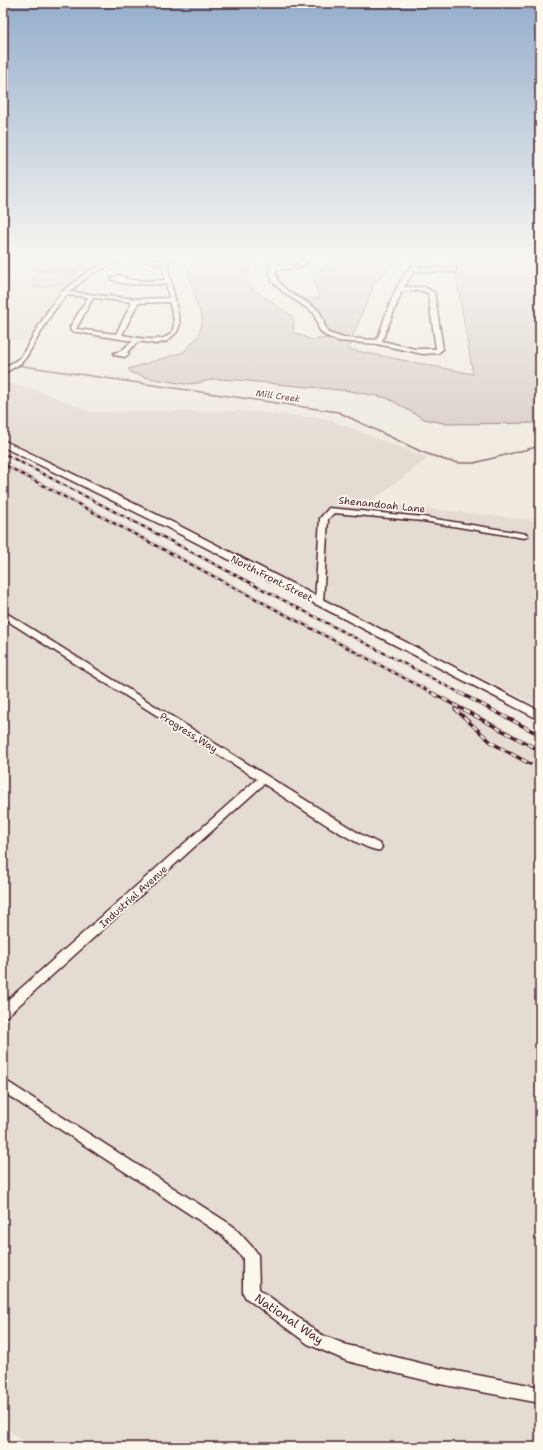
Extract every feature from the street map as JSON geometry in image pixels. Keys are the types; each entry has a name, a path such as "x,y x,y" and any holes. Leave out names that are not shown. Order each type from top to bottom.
{"main road":[{"name":"North Front Street","path":"3,443 157,519 540,716"}],"street":[{"path":"3,372 15,365 28,350 43,326"},
{"path":"74,326 73,330 137,340 162,342 171,334 176,326"},
{"path":"118,337 124,326"},
{"path":"322,326 327,334 343,339 377,342 423,352 438,351 440,349 436,326"},
{"path":"377,342 380,339 385,326"},
{"path":"123,352 137,340"},
{"name":"Shenandoah Lane","path":"319,602 324,518 332,510 428,520 508,532 524,536"},
{"name":"Progress Way","path":"3,614 356,838 376,847"},
{"name":"Industrial Avenue","path":"3,1012 263,779"},
{"name":"National Way","path":"3,1085 228,1231 250,1255 251,1293 314,1339 347,1353 378,1361 458,1380 540,1395"}],"shaded area":[{"path":"3,326 38,326 29,341 3,339"},
{"path":"201,326 293,326 293,332 312,340 327,338 336,341 354,342 347,349 473,374 465,326 540,326 540,423 448,424 424,419 387,398 350,391 214,379 198,383 185,384 148,378 132,373 128,369 184,352 199,335"},
{"path":"326,326 357,326 352,338 339,337 329,332"},
{"path":"3,382 37,390 91,412 240,411 325,418 428,458 370,502 540,521 540,707 3,437"},
{"path":"3,460 540,747 540,1447 30,1447 3,1425"}],"waterway":[{"name":"Mill Creek","path":"3,363 12,364"},
{"name":"Mill Creek","path":"16,365 338,412 422,452 448,461 474,463 540,446"}],"railway":[{"path":"3,453 462,694"},
{"path":"3,464 434,694"},
{"path":"432,693 537,749"},
{"path":"460,693 540,735"},
{"path":"455,709 492,743 530,764"}]}
